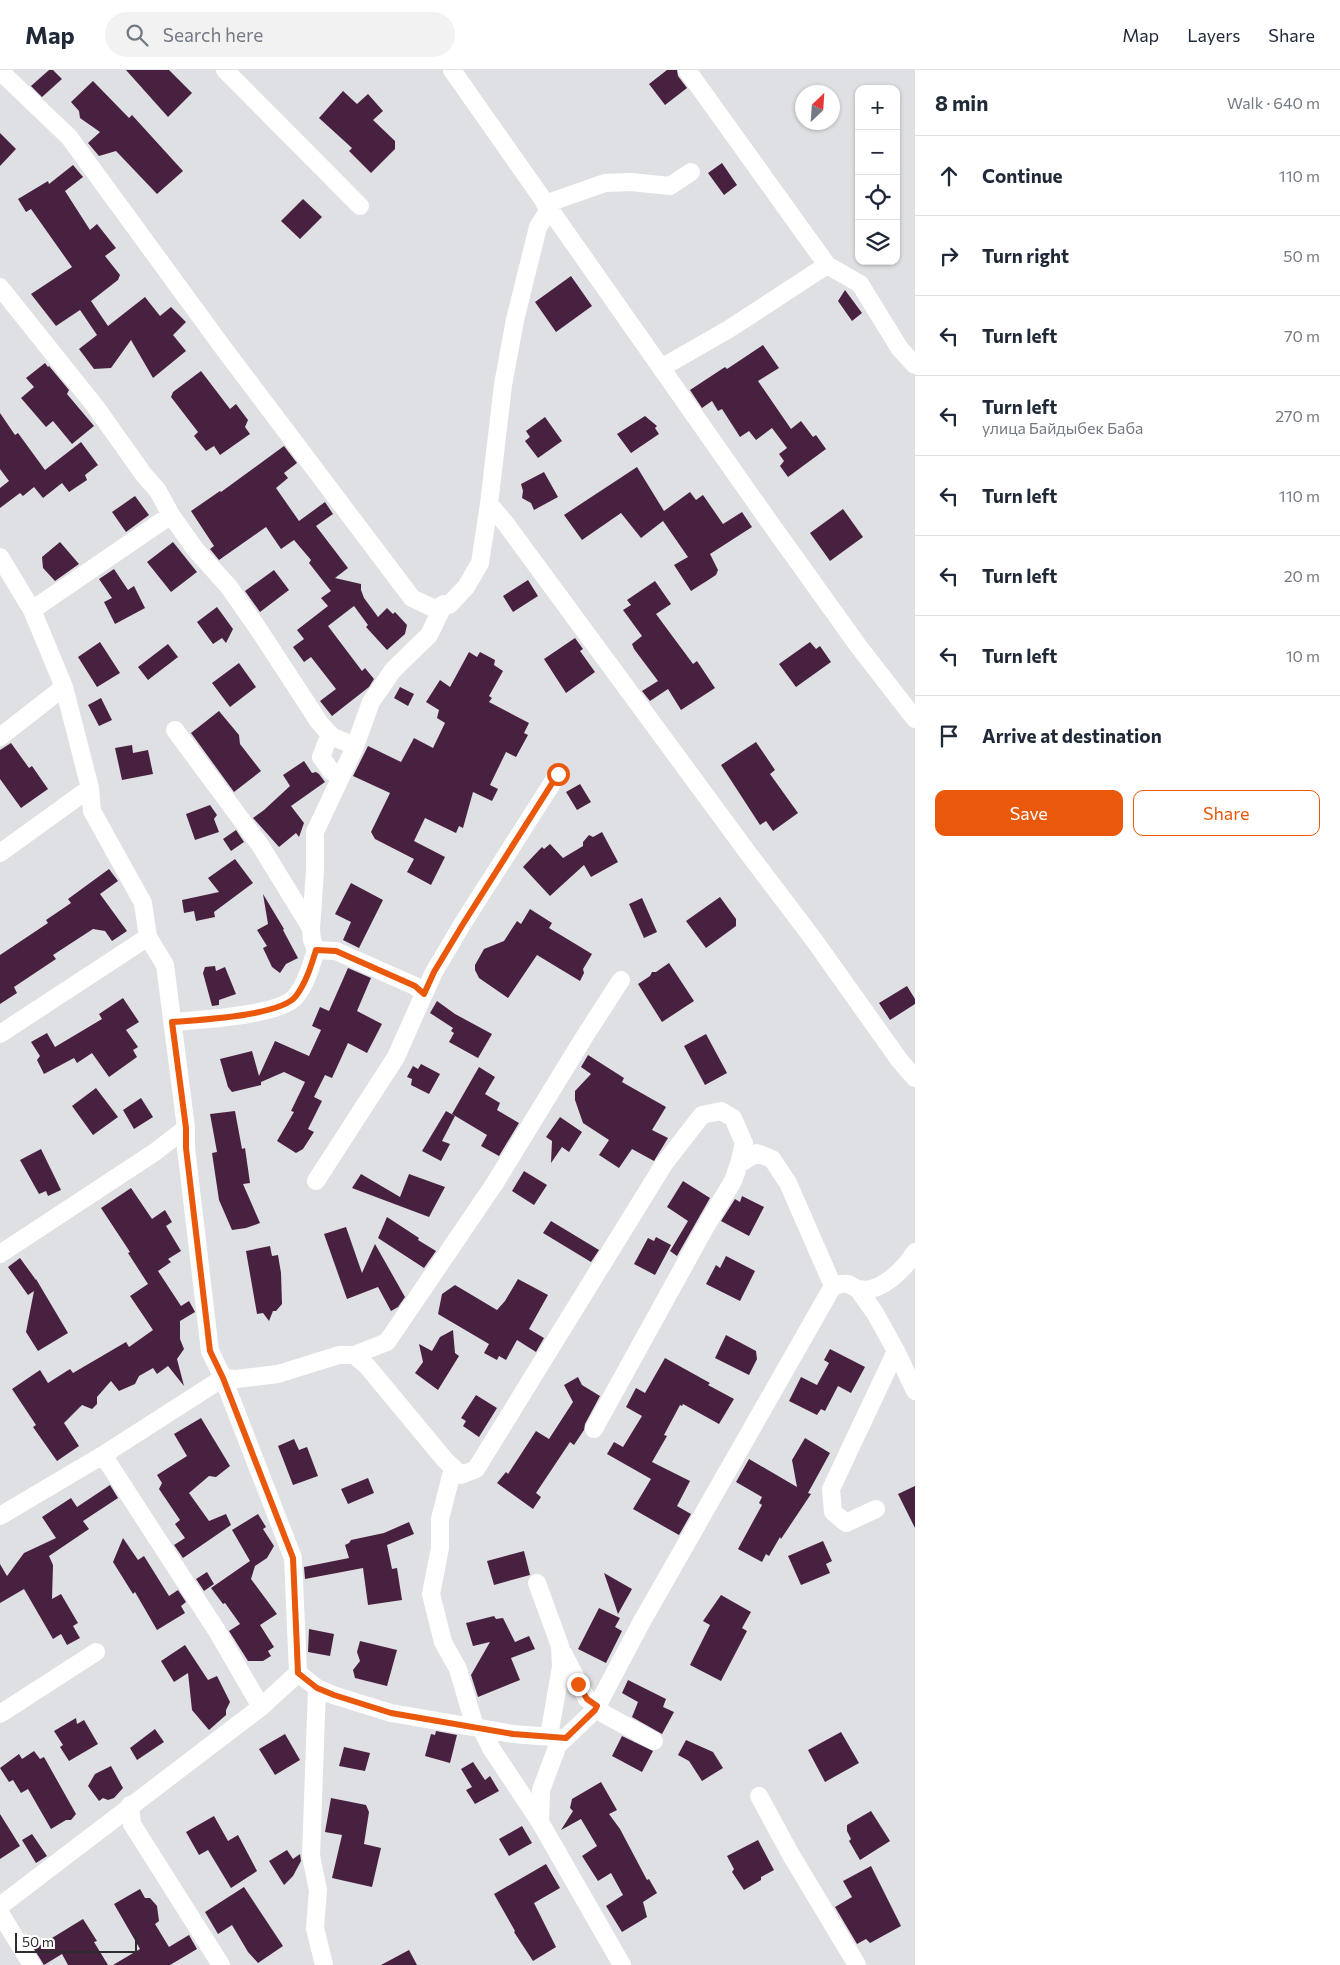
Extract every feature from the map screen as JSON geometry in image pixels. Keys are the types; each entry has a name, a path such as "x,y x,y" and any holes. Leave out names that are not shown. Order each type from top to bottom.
{"street":[{"path":"225,70 360,206"},
{"path":"452,70 859,647 915,719"},
{"path":"687,70 827,265 860,284 900,349 915,365"},
{"path":"0,71 69,137 224,349 412,598 435,609 444,604 449,605 466,587 480,563 503,385 538,228 547,207 605,183 631,182 670,186 692,172"},
{"path":"661,368 729,329 827,265"},
{"path":"0,287 95,406 144,475 158,491 171,515 195,548 229,587 319,722 330,734 355,746"},
{"path":"489,504 506,524 748,854 814,940 900,1061 915,1078"},
{"path":"32,610 171,515"},
{"path":"3,568 32,610 64,687 70,718 90,788 92,810 143,904 148,937 165,965 186,1128 186,1148 210,1351 223,1378 293,1558 298,1673 317,1688 391,1713 513,1734 557,1737 595,1710 641,1623 833,1286 847,1283 858,1289 875,1313 915,1390"},
{"path":"172,1022 274,1010 295,998 309,971 316,950 312,940 311,929 315,870 315,832 355,746 371,702 393,670 429,635 444,604"},
{"path":"0,737 64,687"},
{"path":"176,730 260,845 311,929"},
{"path":"330,734 321,758 331,771 340,777"},
{"path":"316,1181 396,1057 434,972 558,774"},
{"path":"0,854 90,788"},
{"path":"0,1034 148,937"},
{"path":"316,950 336,951 415,986 424,994"},
{"path":"0,1516 102,1455 223,1378 236,1379 278,1374 339,1355 354,1355 387,1342 495,1183 567,1064 621,980"},
{"path":"354,1355 367,1366 453,1468 462,1475 476,1469 664,1164 702,1115 721,1111 733,1118 744,1143 734,1181 702,1234 594,1429"},
{"path":"0,1254 154,1152 186,1128"},
{"path":"739,1164 757,1153 772,1159 788,1183 833,1286"},
{"path":"858,1289 870,1289 882,1284 912,1264"},
{"path":"876,1509 846,1523 833,1512 831,1489 896,1351"},
{"path":"102,1455 217,1630 261,1707"},
{"path":"453,1468 440,1519 440,1548 431,1594 443,1642 458,1669 478,1728 540,1822 622,1965"},
{"path":"537,1583 560,1646 587,1699 604,1714 654,1741"},
{"path":"540,1822 541,1790 558,1745 560,1646"},
{"path":"0,1714 96,1652"},
{"path":"0,1906 261,1707 298,1673"},
{"path":"317,1688 311,1856 318,1890 315,1928 324,1965"},
{"path":"758,1796 857,1965"},
{"path":"130,1805 132,1824 221,1965"},
{"path":"0,1913 32,1965"}],"building":[{"path":"49,70 53,70 62,79 42,97 31,86"},
{"path":"126,70 169,70 192,93 168,117"},
{"path":"667,70 677,70 678,76 687,88 665,105 649,84"},
{"path":"93,81 129,118 132,115 183,171 157,194 116,151 99,156 88,143 100,132 80,118 79,111 71,102"},
{"path":"343,91 357,104 368,94 383,111 373,120 395,141 395,149 371,173 349,151 352,148 319,118"},
{"path":"0,133 16,149 0,166"},
{"path":"722,163 737,185 724,195 708,173"},
{"path":"73,165 83,177 65,191 90,230 97,224 116,248 105,256 120,275 118,280 91,301 108,326 145,297 160,316 171,307 186,322 173,335 186,351 153,378 131,340 111,368 94,369 79,349 97,335 80,310 56,326 31,294 72,267 31,209 26,212 18,199 48,181 49,184"},
{"path":"303,199 322,217 300,239 281,221"},
{"path":"571,276 592,306 556,332 535,302"},
{"path":"845,290 862,313 852,321 838,301"},
{"path":"763,345 779,368 758,381 791,429 801,421 813,437 816,435 826,449 788,477 780,466 784,461 779,454 787,448 772,428 756,440 749,431 740,437 722,409 718,411 712,401 702,408 690,390 725,367 727,369"},
{"path":"45,363 69,390 67,394 94,426 72,444 53,421 46,427 21,398 34,387 26,378"},
{"path":"201,371 230,409 236,404 248,420 245,427 250,434 220,455 214,446 206,451 194,436 198,432 171,397 173,392"},
{"path":"0,413 15,435 18,433 45,470 81,442 98,465 85,475 87,480 69,492 62,483 43,498 34,487 23,496 20,493 0,508 0,488 9,481 0,469"},
{"path":"645,416 657,426 655,428 659,434 631,453 617,434"},
{"path":"545,417 562,441 538,458 525,441 530,437 526,431"},
{"path":"284,446 297,463 284,473 288,478 276,488 299,521 325,502 333,514 316,526 348,568 335,578 361,584 364,598 378,617 387,608 393,614 395,612 407,625 405,634 387,650 366,627 368,625 354,606 328,626 362,671 365,668 374,679 369,687 332,716 320,701 336,689 311,657 304,662 293,647 304,639 297,630 328,606 321,598 331,591 309,563 311,560 294,540 281,549 266,527 219,560 210,549 214,546 191,511 221,492"},
{"path":"637,467 664,511 690,492 696,500 703,495 723,524 742,512 752,527 710,554 718,570 716,575 691,591 674,565 688,557 663,521 641,538 621,513 582,540 564,515"},
{"path":"544,472 558,497 534,510 531,503 522,498 521,484"},
{"path":"135,496 149,515 126,532 112,512"},
{"path":"843,509 863,537 830,561 810,533"},
{"path":"60,542 79,564 55,581 43,568 42,557"},
{"path":"173,542 197,572 171,592 147,562"},
{"path":"114,569 128,590 134,586 145,608 115,624 104,602 112,598 99,579"},
{"path":"274,570 289,590 260,612 245,591"},
{"path":"528,580 538,596 513,612 503,596"},
{"path":"655,581 671,604 656,614 693,664 697,661 715,688 681,710 668,689 650,701 642,691 658,681 634,649 632,644 642,636 623,610 631,605 627,600"},
{"path":"217,607 233,629 226,643 222,638 213,644 197,622"},
{"path":"575,638 583,649 580,651 595,672 566,693 544,659"},
{"path":"100,642 120,673 97,687 78,657"},
{"path":"810,642 816,649 820,646 831,662 796,687 779,664"},
{"path":"168,644 178,657 148,680 138,667"},
{"path":"469,652 477,657 480,652 495,660 494,665 503,671 489,696 492,698 489,702 529,723 524,733 528,735 516,757 506,752 490,785 498,789 492,801 473,792 463,828 459,826 456,833 425,818 414,841 445,857 431,885 407,872 414,859 375,839 371,832 390,793 353,776 368,746 401,762 414,738 433,748 445,723 437,718 439,710 426,702 440,680 450,687"},
{"path":"239,663 256,687 230,707 212,683"},
{"path":"400,687 414,694 408,706 394,698"},
{"path":"101,698 112,720 99,726 88,705"},
{"path":"219,711 239,735 240,744 261,771 234,792 191,733"},
{"path":"756,742 775,770 770,774 798,813 773,831 766,821 760,825 721,765"},
{"path":"11,743 29,768 32,766 48,789 21,808 0,779 0,750"},
{"path":"132,745 133,753 148,750 153,774 122,780 115,748"},
{"path":"304,761 312,773 316,772 319,774 325,782 291,806 304,823 299,837 296,833 279,847 253,818 290,786 283,775"},
{"path":"580,784 591,802 577,810 566,792"},
{"path":"210,805 217,815 214,819 219,832 195,840 186,814"},
{"path":"236,830 244,842 231,851 223,839"},
{"path":"602,832 618,862 591,877 584,865 550,896 523,867 542,847 544,849 550,844 563,858 583,846 583,842 589,835 593,837"},
{"path":"235,859 253,883 214,912 215,917 196,921 194,911 184,913 182,900 219,892 208,878"},
{"path":"109,869 118,881 100,894 127,931 112,941 105,931 93,929 53,955 56,959 14,987 17,993 0,1004 0,955 48,923 46,920 71,903 68,899"},
{"path":"351,883 383,900 359,948 343,940 351,922 335,914"},
{"path":"263,894 284,929 298,958 286,964 280,973 272,967 263,948 267,946 257,930 268,924"},
{"path":"720,897 736,919 736,926 706,948 686,921"},
{"path":"642,898 657,932 644,938 629,904"},
{"path":"530,909 552,923 549,928 592,954 583,969 584,973 580,981 537,955 508,998 479,978 475,965 484,949 504,941 517,921 521,924"},
{"path":"669,963 694,1001 662,1022 638,984 650,976 652,972 656,972"},
{"path":"215,966 216,971 225,967 236,994 219,1000 219,1005 212,1006 203,973 205,967"},
{"path":"348,968 371,978 357,1011 382,1024 367,1053 348,1043 332,1078 325,1075 314,1097 322,1101 308,1129 314,1132 303,1149 296,1153 277,1141 294,1112 291,1111 305,1082 284,1072 261,1082 261,1085 232,1092 228,1087 220,1059 252,1051 259,1076 275,1041 309,1056 321,1030 312,1026 320,1007 329,1011"},
{"path":"907,986 915,999 915,1004 890,1020 879,1003"},
{"path":"123,998 139,1022 126,1030 138,1047 133,1050 137,1057 109,1077 92,1053 77,1063 74,1058 44,1074 37,1060 40,1056 31,1042 47,1033 55,1047 102,1019 99,1014"},
{"path":"437,1001 455,1014 492,1034 478,1058 449,1042 454,1033 451,1031 453,1028 430,1013"},
{"path":"706,1034 727,1073 705,1085 684,1046"},
{"path":"588,1055 624,1078 622,1082 666,1107 652,1130 668,1138 654,1161 632,1149 619,1168 599,1155 609,1140 583,1123 575,1100 575,1091 591,1074 581,1067"},
{"path":"421,1064 440,1074 429,1094 411,1085 412,1079 407,1077 413,1066 418,1069"},
{"path":"479,1067 495,1077 485,1094 500,1103 497,1110 519,1123 499,1156 481,1146 487,1135 452,1114"},
{"path":"96,1088 118,1117 93,1135 72,1106"},
{"path":"141,1098 153,1117 134,1129 123,1110"},
{"path":"235,1111 242,1149 245,1148 250,1183 243,1184 260,1223 232,1230 219,1200 212,1153 217,1152 210,1114"},
{"path":"446,1111 455,1116 442,1141 450,1144 441,1161 422,1151"},
{"path":"560,1117 582,1132 569,1152 562,1147 551,1163 552,1141 546,1137"},
{"path":"41,1149 61,1190 48,1196 46,1191 39,1194 20,1160"},
{"path":"524,1171 547,1185 534,1205 512,1191"},
{"path":"361,1174 400,1197 409,1174 445,1187 429,1217 352,1188"},
{"path":"683,1181 710,1198 677,1256 670,1251 688,1221 667,1207"},
{"path":"131,1188 152,1219 165,1210 172,1222 166,1226 181,1251 168,1259 171,1262 158,1271 181,1306 189,1301 195,1312 180,1321 180,1339 184,1349 177,1359 184,1386 168,1366 157,1374 153,1368 139,1376 135,1384 119,1391 111,1381 97,1397 97,1404 92,1409 82,1405 64,1423 79,1446 57,1461 33,1427 36,1425 12,1389 40,1370 48,1383 70,1369 73,1373 126,1342 129,1347 153,1330 130,1296 148,1284 128,1253 130,1252 101,1208"},
{"path":"742,1196 764,1207 749,1236 721,1221 735,1199 740,1202"},
{"path":"387,1217 436,1251 424,1268 378,1238"},
{"path":"551,1221 599,1250 591,1262 543,1233"},
{"path":"346,1227 362,1273 375,1244 405,1297 398,1307 391,1311 378,1287 347,1299 324,1234"},
{"path":"656,1237 671,1245 655,1275 634,1264 648,1238 654,1241"},
{"path":"270,1246 272,1256 278,1255 281,1273 282,1304 276,1311 273,1311 269,1321 263,1313 257,1314 246,1251"},
{"path":"726,1256 755,1271 740,1301 706,1284 716,1265 720,1268"},
{"path":"20,1258 36,1279 68,1333 38,1351 26,1332 34,1291 28,1295 8,1267"},
{"path":"518,1279 548,1295 529,1329 544,1338 536,1352 517,1340 506,1360 499,1356 497,1360 484,1353 489,1344 438,1314 442,1294 455,1285 497,1310 505,1301"},
{"path":"453,1330 455,1353 459,1356 438,1390 415,1373 423,1362 419,1344 432,1351 440,1337"},
{"path":"726,1335 756,1351 757,1359 749,1375 715,1358"},
{"path":"830,1349 865,1367 851,1393 838,1386 825,1411 821,1409 817,1415 789,1401 801,1377 817,1385 829,1363 824,1360"},
{"path":"665,1358 734,1399 719,1424 683,1404 682,1406 680,1405 664,1435 667,1436 652,1462 690,1481 677,1506 691,1514 679,1535 633,1509 651,1479 607,1454 614,1442 623,1447 642,1416 626,1407 636,1388 645,1393"},
{"path":"578,1377 582,1385 600,1396 585,1424 584,1430 574,1445 570,1442 536,1493 541,1497 533,1509 497,1483 506,1472 508,1474 536,1431 549,1439 573,1402 564,1385"},
{"path":"476,1395 497,1408 479,1437 463,1426 466,1421 461,1418"},
{"path":"201,1418 230,1466 216,1477 209,1476 189,1493 209,1521 226,1514 231,1525 183,1558 174,1545 185,1538 175,1524 180,1520 159,1489 162,1483 157,1475 187,1456 174,1434"},
{"path":"805,1438 830,1453 808,1493 811,1494 781,1539 780,1537 769,1556 766,1554 762,1562 738,1549 762,1505 759,1503 762,1497 736,1482 749,1459 797,1487 792,1460"},
{"path":"294,1439 299,1450 307,1447 318,1476 293,1485 278,1446"},
{"path":"368,1478 374,1493 348,1504 341,1489"},
{"path":"110,1485 118,1498 83,1521 89,1529 49,1556 53,1565 52,1599 61,1594 78,1623 73,1626 80,1638 67,1645 61,1634 53,1639 24,1589 0,1603 0,1564 7,1576 24,1553 56,1538 42,1517 71,1498 77,1507"},
{"path":"915,1486 915,1528 898,1494"},
{"path":"258,1514 266,1527 263,1529 274,1546 267,1558 255,1566 251,1579 277,1614 260,1625 274,1647 268,1651 271,1656 263,1661 248,1661 229,1631 240,1624 211,1588 250,1561 232,1530"},
{"path":"409,1522 414,1534 387,1545 392,1569 397,1568 402,1600 368,1605 363,1568 305,1579 304,1567 349,1558 345,1545 351,1540 384,1533"},
{"path":"123,1538 138,1560 144,1556 169,1596 178,1590 186,1602 181,1606 185,1613 157,1630 135,1592 133,1594 113,1562"},
{"path":"823,1541 832,1561 826,1564 830,1573 801,1585 788,1556"},
{"path":"524,1551 530,1575 494,1585 487,1561"},
{"path":"207,1572 214,1584 204,1591 196,1579"},
{"path":"604,1573 632,1589 618,1614"},
{"path":"721,1595 751,1612 742,1628 747,1631 721,1681 690,1665 710,1625 703,1621"},
{"path":"599,1608 620,1618 615,1627 622,1631 606,1663 578,1649"},
{"path":"494,1616 496,1619 503,1618 515,1642 529,1636 535,1649 511,1658 520,1680 478,1697 471,1675 490,1642 473,1646 466,1623"},
{"path":"309,1629 334,1634 330,1656 308,1652"},
{"path":"360,1641 397,1650 387,1686 355,1678 353,1670 360,1661 357,1652"},
{"path":"185,1645 208,1680 217,1676 230,1702 226,1715 209,1730 192,1710 188,1673 174,1682 161,1661"},
{"path":"628,1680 666,1699 663,1707 674,1712 662,1734 632,1717 638,1702 622,1693"},
{"path":"76,1718 77,1724 84,1720 98,1744 69,1761 60,1747 63,1745 54,1731"},
{"path":"155,1729 164,1742 137,1760 130,1748"},
{"path":"436,1731 457,1735 450,1763 425,1756 431,1734 435,1735"},
{"path":"841,1732 859,1763 825,1782 808,1750"},
{"path":"285,1734 300,1760 275,1775 259,1749"},
{"path":"622,1736 653,1751 642,1772 612,1756"},
{"path":"686,1740 713,1752 723,1768 702,1781 689,1761 678,1755"},
{"path":"344,1747 370,1753 365,1771 339,1766"},
{"path":"34,1751 40,1759 44,1757 76,1814 71,1820 66,1820 51,1829 28,1789 21,1793 13,1780 9,1782 0,1768 19,1754 22,1759"},
{"path":"473,1762 485,1780 490,1776 499,1791 475,1804 466,1790 472,1787 461,1769"},
{"path":"111,1766 123,1788 114,1798 108,1800 103,1798 99,1801 88,1786 95,1774"},
{"path":"601,1782 617,1810 609,1814 620,1829 647,1880 649,1879 657,1893 643,1902 647,1917 622,1932 606,1906 623,1895 611,1873 598,1881 582,1856 597,1846 581,1819 561,1830 573,1811 570,1808 572,1799"},
{"path":"331,1798 366,1805 369,1812 364,1844 381,1848 372,1887 332,1878 342,1835 325,1832"},
{"path":"871,1811 890,1841 860,1860 849,1841 851,1839 847,1831 847,1825"},
{"path":"0,1814 20,1846 0,1859"},
{"path":"214,1816 228,1841 238,1835 257,1871 231,1888 208,1850 199,1855 186,1832"},
{"path":"522,1826 532,1843 509,1856 499,1839"},
{"path":"32,1834 47,1856 36,1863 22,1840"},
{"path":"758,1840 774,1870 744,1890 732,1872 734,1869 727,1856"},
{"path":"287,1850 293,1859 300,1854 301,1861 293,1876 284,1885 269,1861"},
{"path":"546,1864 560,1888 534,1903 556,1947 533,1961 514,1932 494,1894"},
{"path":"871,1866 901,1926 870,1943 866,1939 857,1944 835,1907 852,1897 843,1881"},
{"path":"244,1887 283,1946 258,1963 248,1952 232,1925 218,1934 205,1912"},
{"path":"140,1889 145,1898 150,1898 157,1906 159,1921 155,1924 169,1947 189,1935 197,1949 170,1965 113,1965 140,1949 114,1904"},
{"path":"83,1919 97,1941 94,1942 108,1965 68,1965 62,1954 44,1965 34,1949"},
{"path":"409,1950 417,1965 381,1965"}],"route":[{"path":"558,774 463,924 434,972 424,994 415,986 336,951 316,950 309,971 295,998 274,1010 172,1022 186,1128 186,1148 210,1351 223,1378 293,1558 298,1673 317,1688 391,1713 513,1734 566,1738 597,1706 587,1699 578,1684"}]}
